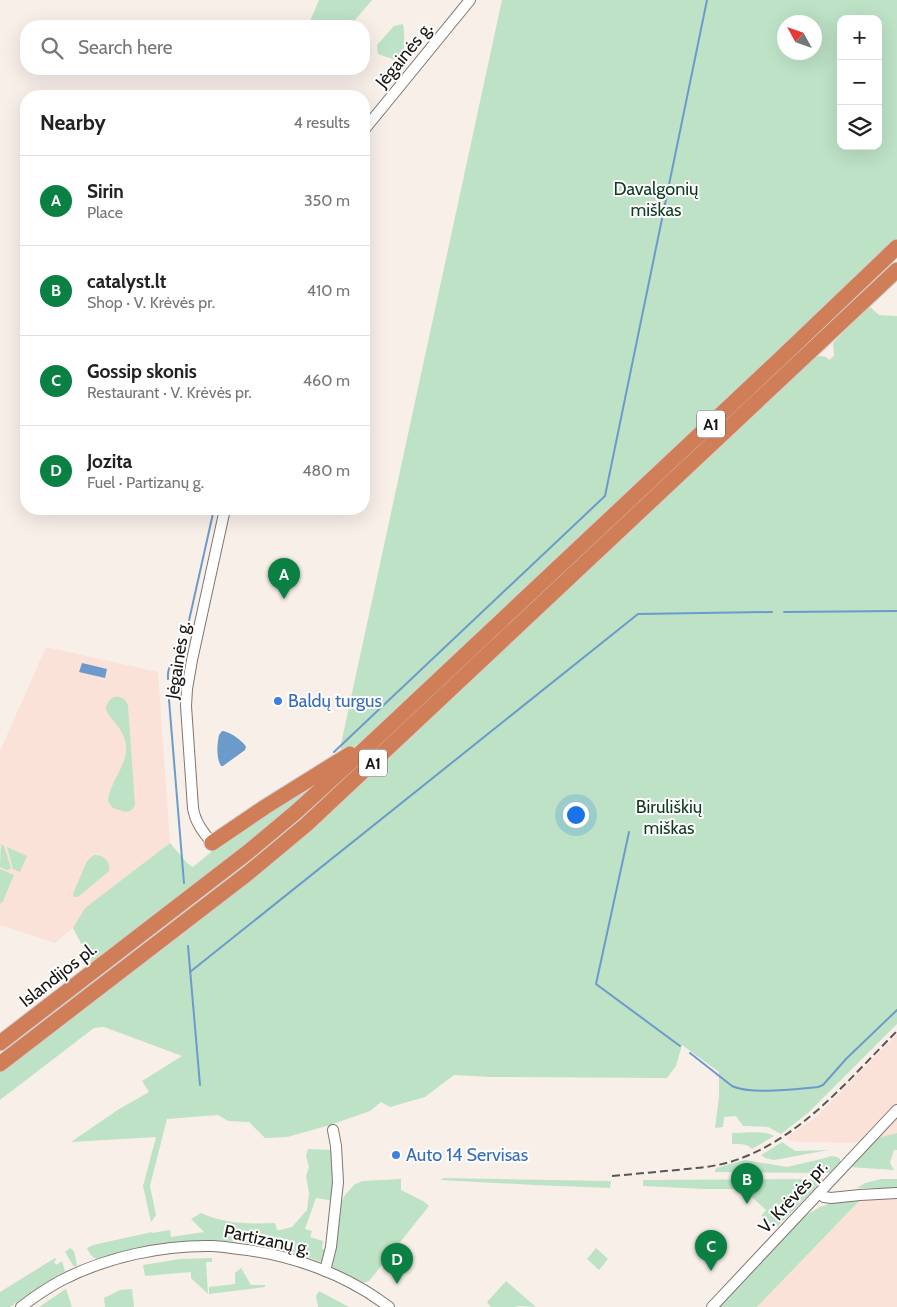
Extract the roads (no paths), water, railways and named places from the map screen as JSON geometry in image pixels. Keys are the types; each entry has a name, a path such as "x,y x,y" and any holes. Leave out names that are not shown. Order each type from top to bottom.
{"highway":[{"name":"A1","path":"380,734 897,247"},
{"name":"Islandijos pl.","path":"0,1064 247,874 307,824 897,270"},
{"path":"212,843 264,807 380,734"},
{"name":"Islandijos pl.","path":"0,1043 248,852 290,817 380,734"},
{"path":"0,1032 83,980"}],"street":[{"name":"Jėgainės g.","path":"370,123 470,0"},
{"name":"Jėgainės g.","path":"212,843 194,818 192,808 186,706 192,660 224,515"},
{"name":"V. Krėvės pr.","path":"712,1307 897,1110"},
{"path":"325,1270 331,1247 338,1182 333,1130"},
{"path":"820,1193 824,1197 831,1198 897,1192"},
{"name":"Partizanų g.","path":"21,1307 46,1289 82,1271 136,1254 166,1249 213,1246 249,1250 294,1260 325,1270 389,1307"}],"water":[{"path":"82,663 107,669 105,678 79,672"},
{"path":"222,731 236,737 246,747 245,750 221,766 217,747 219,735"}],"waterway":[{"path":"334,752 605,496 707,0"},
{"path":"188,625 213,515"},
{"path":"784,612 897,611"},
{"path":"190,972 638,614 772,612"},
{"path":"168,679 170,666 179,657 183,644"},
{"path":"169,700 184,883"},
{"path":"629,832 596,984 680,1046"},
{"path":"188,946 200,1085"},
{"path":"690,1053 732,1086 740,1089 774,1091 818,1087 823,1085 846,1059 897,1010"}],"railway":[{"path":"612,1176 711,1166 730,1162 755,1152 778,1140 821,1107 897,1031"}],"place":[{"name":"Sirin","path":"284,599"},
{"name":"Baldų turgus","path":"278,701"},
{"name":"Auto 14 Servisas","path":"396,1155"},
{"name":"catalyst.lt","path":"747,1204"},
{"name":"Gossip skonis","path":"711,1271"},
{"name":"Jozita","path":"397,1284"}],"park label":[{"name":"Davalgonių miškas","path":"656,199"},
{"name":"Biruliškių miškas","path":"669,818"}]}
